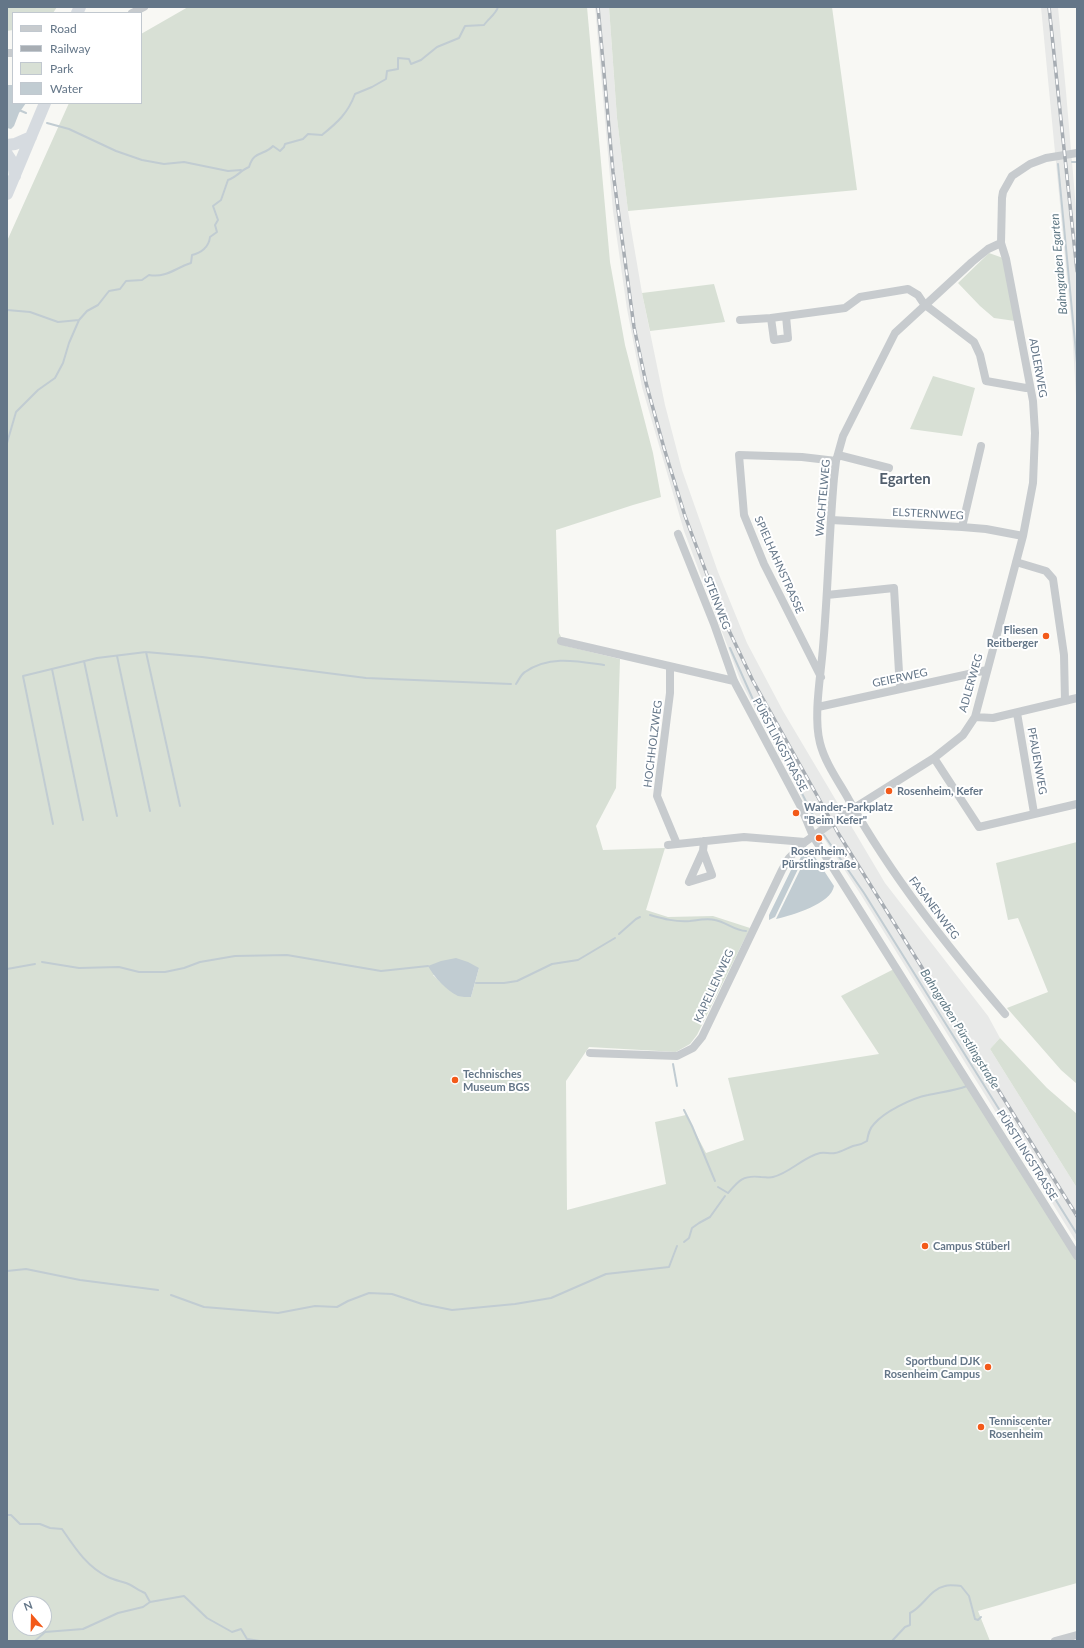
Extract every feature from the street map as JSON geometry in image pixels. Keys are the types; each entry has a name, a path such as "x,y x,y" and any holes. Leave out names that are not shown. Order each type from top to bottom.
{"highway":[{"path":"7,194 45,104"},
{"path":"7,145 15,144 31,137"},
{"path":"7,154 13,163 15,176"}],"street":[{"path":"134,12 144,7"},
{"name":"ADLERWEG","path":"805,842 934,758 963,735 975,717 1023,536 1033,483 1034,408 1006,259 1001,243 1003,192 1012,176 1030,164 1046,158 1077,153"},
{"name":"WACHTELWEG","path":"854,809 824,757 819,743 818,707 827,595 830,520 837,458 843,436 895,333 924,304 972,262 988,249 1001,243"},
{"path":"740,320 771,318 845,308 860,298 908,289 918,295 924,304 974,342 980,355 986,381 1026,388 1030,386"},
{"path":"771,318 774,340 788,338 786,316"},
{"path":"962,527 981,446"},
{"name":"SPIELHAHNSTRASSE","path":"821,678 764,564 744,515 739,455 837,458"},
{"path":"837,458 889,468"},
{"name":"ELSTERNWEG","path":"830,520 962,527 986,529 1023,536"},
{"name":"STEINWEG","path":"678,534 714,624 734,682"},
{"path":"1016,562 1046,571 1053,579 1064,655 1065,701"},
{"path":"827,595 894,588 900,689"},
{"path":"561,641 734,682"},
{"name":"HOCHHOLZWEG","path":"670,667 670,693 657,796 677,844"},
{"name":"GEIERWEG","path":"818,707 987,670"},
{"name":"PÜRSTLINGSTRASSE","path":"734,682 801,807 813,836 1077,1256"},
{"path":"975,717 993,718 1077,698"},
{"name":"PFAUENWEG","path":"1017,713 1034,813"},
{"path":"934,758 979,827 1077,804"},
{"name":"FASANENWEG","path":"854,809 909,894 976,980 1005,1014"},
{"path":"668,845 744,837 805,842"},
{"path":"703,851 704,841"},
{"name":"KAPELLENWEG","path":"590,1053 677,1056 693,1048 702,1037 782,870 789,858 805,842"},
{"path":"1055,1641 1077,1635"}],"shaded area":[{"path":"595,7 609,7 617,118 628,211 642,293 665,405 682,470 718,572 747,643 783,711 885,883 988,1016 1000,1038 990,1049 1077,1188 1077,1243 861,895 821,834 741,682 684,531 642,387 627,309 613,211"},
{"path":"1041,7 1058,7 1066,92 1077,220 1077,412 1072,329"}],"green space":[{"path":"7,7 57,7 54,12 12,12 12,30 7,31"},
{"path":"188,7 587,7 610,262 625,345 653,453 661,497 556,530 559,633 566,646 620,659 616,788 596,826 603,850 665,848 646,910 668,917 713,916 750,928 697,1035 690,1044 676,1052 589,1047 566,1081 567,1210 666,1184 655,1122 686,1115 706,1153 744,1140 728,1078 879,1054 841,996 896,968 1077,1256 1077,1583 978,1611 990,1641 7,1641 7,241 69,104 142,104 142,33","holes":["479,968 471,997 454,993 433,975"]},
{"path":"609,7 832,7 857,190 628,211 617,118"},
{"path":"989,253 1003,258 1015,321 994,318 958,283"},
{"path":"714,284 725,322 650,331 642,293"},
{"path":"933,376 975,388 962,436 910,429"},
{"path":"1077,842 1077,1084 1061,1070 1007,1008 1048,992 1018,918 1008,920 996,863"},
{"path":"1000,1038 1047,1088 1077,1114 1077,1188 990,1049"}],"water":[{"path":"7,85 12,85 12,104 25,104 19,113 14,126 11,129 7,128"},
{"path":"807,850 813,854 834,886 826,898 819,903 801,912 776,919 800,870 798,864 802,855"},
{"path":"795,866 798,869 775,917 769,920 769,915 792,868"},
{"path":"456,958 479,968 471,997 458,996 449,990 437,979 428,966 441,961"}],"waterway":[{"path":"7,443 16,412 38,390 55,378 63,363 69,343 79,320 87,311 98,305 109,291 120,289 126,281 142,280 149,275 155,276 171,272 191,263 192,255 198,253 206,247 210,237 217,232 215,225 218,220 213,206 221,200 228,180 249,167 256,156 273,146 280,151 285,144 303,139 308,134 322,135 342,117 355,94 386,79 387,71 398,69 398,58 409,59 411,64 421,60 437,47 459,38 465,26 484,25 496,12 498,7"},
{"path":"19,110 26,113"},
{"path":"47,123 69,129 116,151 142,160 164,164 184,162 228,171 241,170"},
{"path":"1072,162 1077,162"},
{"name":"Bahngraben Egarten","path":"1058,164 1077,363"},
{"path":"7,310 30,312 58,322 79,320"},
{"path":"730,648 755,704"},
{"path":"146,652 180,806"},
{"path":"53,824 23,676 97,658 146,652 202,657 366,678 511,684"},
{"path":"117,656 150,811"},
{"path":"84,661 117,816"},
{"path":"516,684 524,673 534,667 553,661 573,661 604,665"},
{"path":"52,669 83,820"},
{"name":"Bahngraben Pürstlingstraße","path":"785,760 817,823"},
{"name":"Bahngraben Pürstlingstraße","path":"824,835 864,893 1077,1234"},
{"path":"650,915 679,921 712,919 738,930 746,931"},
{"path":"619,934 640,917"},
{"path":"476,983 504,983 517,981 552,964 578,960 615,938"},
{"path":"42,962 79,968 119,967 139,972 165,972 184,968 200,962 235,956 287,955 381,971 428,966"},
{"path":"7,969 35,964"},
{"path":"673,1064 677,1086"},
{"path":"718,1187 728,1193 742,1179 750,1177 773,1177 785,1172 814,1155 837,1152 861,1144 867,1141 868,1134 872,1126 884,1115 899,1106 914,1099 967,1086"},
{"path":"684,1110 715,1181"},
{"path":"684,1242 689,1238 692,1228 710,1217 725,1196"},
{"path":"171,1295 204,1307 278,1313 315,1306 337,1307 369,1293 392,1294 422,1304 452,1310 515,1304 551,1298 606,1274 669,1267 677,1246"},
{"path":"7,1271 26,1269 80,1280 158,1290"},
{"path":"7,1515 11,1515 20,1524 40,1524 50,1528 62,1529 82,1556 94,1568 108,1577 128,1584 145,1593 150,1602 184,1596 207,1618 232,1632 241,1629 247,1639 260,1641"},
{"path":"892,1641 905,1627 910,1625 910,1613 919,1607 931,1594 947,1585 961,1586 969,1596 975,1619 978,1620 981,1617"},
{"path":"35,1641 45,1632 83,1629 118,1613 143,1607 150,1602"}],"railway":[{"path":"598,7 613,172 634,327 646,383 664,448 685,516 724,620 753,681 838,833 1077,1216"},
{"path":"1049,7 1077,271"}],"place":[{"name":"Fliesen Reitberger","path":"1046,636"},
{"name":"Rosenheim, Kefer","path":"889,791"},
{"name":"Wander-Parkplatz \"Beim Kefer\"","path":"796,813"},
{"name":"Rosenheim, Pürstlingstraße","path":"819,838"},
{"name":"Technisches Museum BGS","path":"455,1080"},
{"name":"Campus Stüberl","path":"925,1246"},
{"name":"Sportbund DJK Rosenheim Campus","path":"988,1367"},
{"name":"Tenniscenter Rosenheim","path":"981,1427"}],"district":[{"name":"Egarten","path":"905,479"}]}
